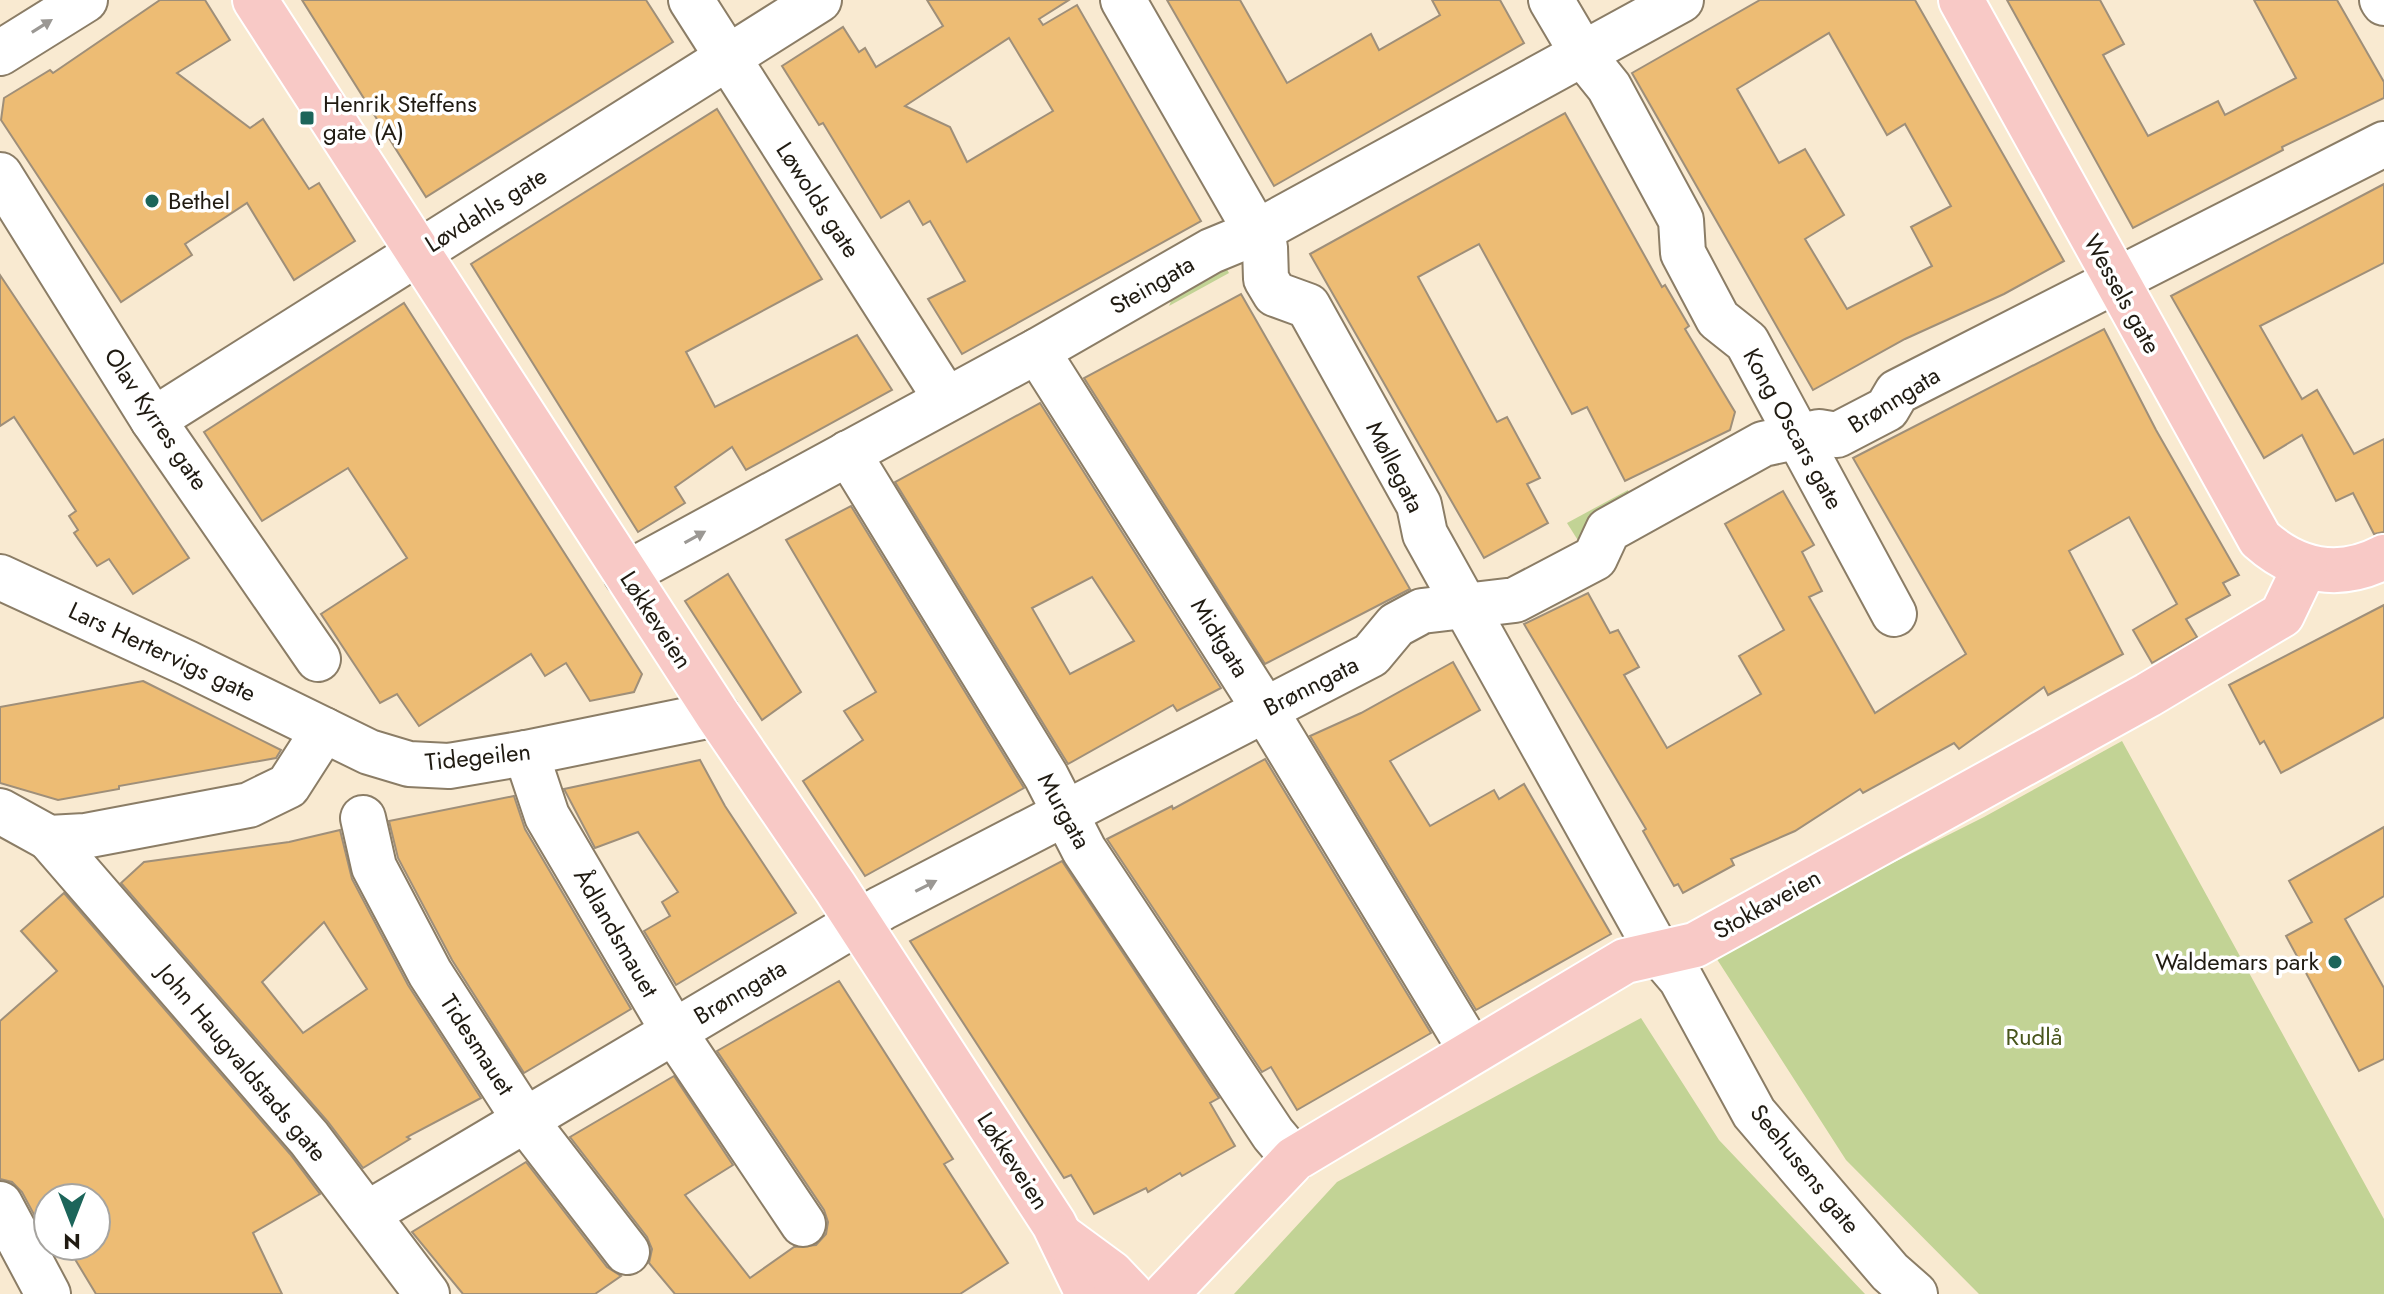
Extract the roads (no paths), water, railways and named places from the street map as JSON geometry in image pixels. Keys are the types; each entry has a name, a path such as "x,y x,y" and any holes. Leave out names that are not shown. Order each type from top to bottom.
{"main road":[{"name":"Løkkeveien","path":"255,0 717,714 858,923 1062,1237 1088,1294"},
{"name":"Wessels gate","path":"1961,0 2250,525 2273,550 2305,567"},
{"path":"2305,567 2342,571 2384,557"},
{"name":"Stokkaveien","path":"1166,1294 1294,1159 1625,961 1695,945 2198,666 2282,615 2305,567"},
{"name":"Løkkeveien","path":"1062,1237 1111,1273 1131,1294"}],"street":[{"path":"0,53 85,0"},
{"name":"Løwolds gate","path":"691,0 946,399"},
{"name":"Løvdahls gate","path":"153,420 819,0"},
{"name":"Møllegata","path":"1123,0 1265,247 1266,279 1275,294 1308,306 1419,505 1425,534 1658,952"},
{"name":"Kong Oscars gate","path":"1551,0 1584,56 1609,87 1681,220 1683,253 1718,319 1747,342 1894,614"},
{"name":"Steingata","path":"626,574 1037,351 1211,251 1257,232 1584,56 1681,0"},
{"name":"Brønngata","path":"367,1214 858,923 1371,655 1396,625 1422,611 1515,600 1595,558 1608,530 1763,444 1819,432 1837,435 1887,409 1897,392 2384,144"},
{"name":"Olav Kyrres gate","path":"0,175 153,420 318,659"},
{"name":"Midtgata","path":"1037,351 1265,710 1472,1052"},
{"name":"Murgata","path":"848,453 1066,814 1084,850 1273,1134 1294,1159"},
{"name":"Lars Hertervigs gate","path":"0,577 324,730"},
{"name":"Tidegeilen","path":"324,730 369,752 419,765 449,766 717,714"},
{"path":"0,811 49,838 85,836 264,801 296,777 324,730"},
{"name":"Ådlandsmauet","path":"526,753 547,816 674,1032 803,1224"},
{"name":"Tidesmauet","path":"363,818 374,867 430,973 525,1120 627,1252"},
{"name":"John Haugvaldstads gate","path":"49,838 232,1047 367,1214 427,1294"},
{"name":"Seehusens gate","path":"1658,952 1681,979 1754,1113 1890,1272 1915,1294"},
{"path":"0,1204 48,1294"}],"place":[{"name":"Henrik Steffens gate (A)","path":"307,118"},
{"name":"Bethel","path":"152,201"},
{"name":"Waldemars park","path":"2335,962"}],"park label":[{"name":"Rudlå","path":"2034,1037"}]}
